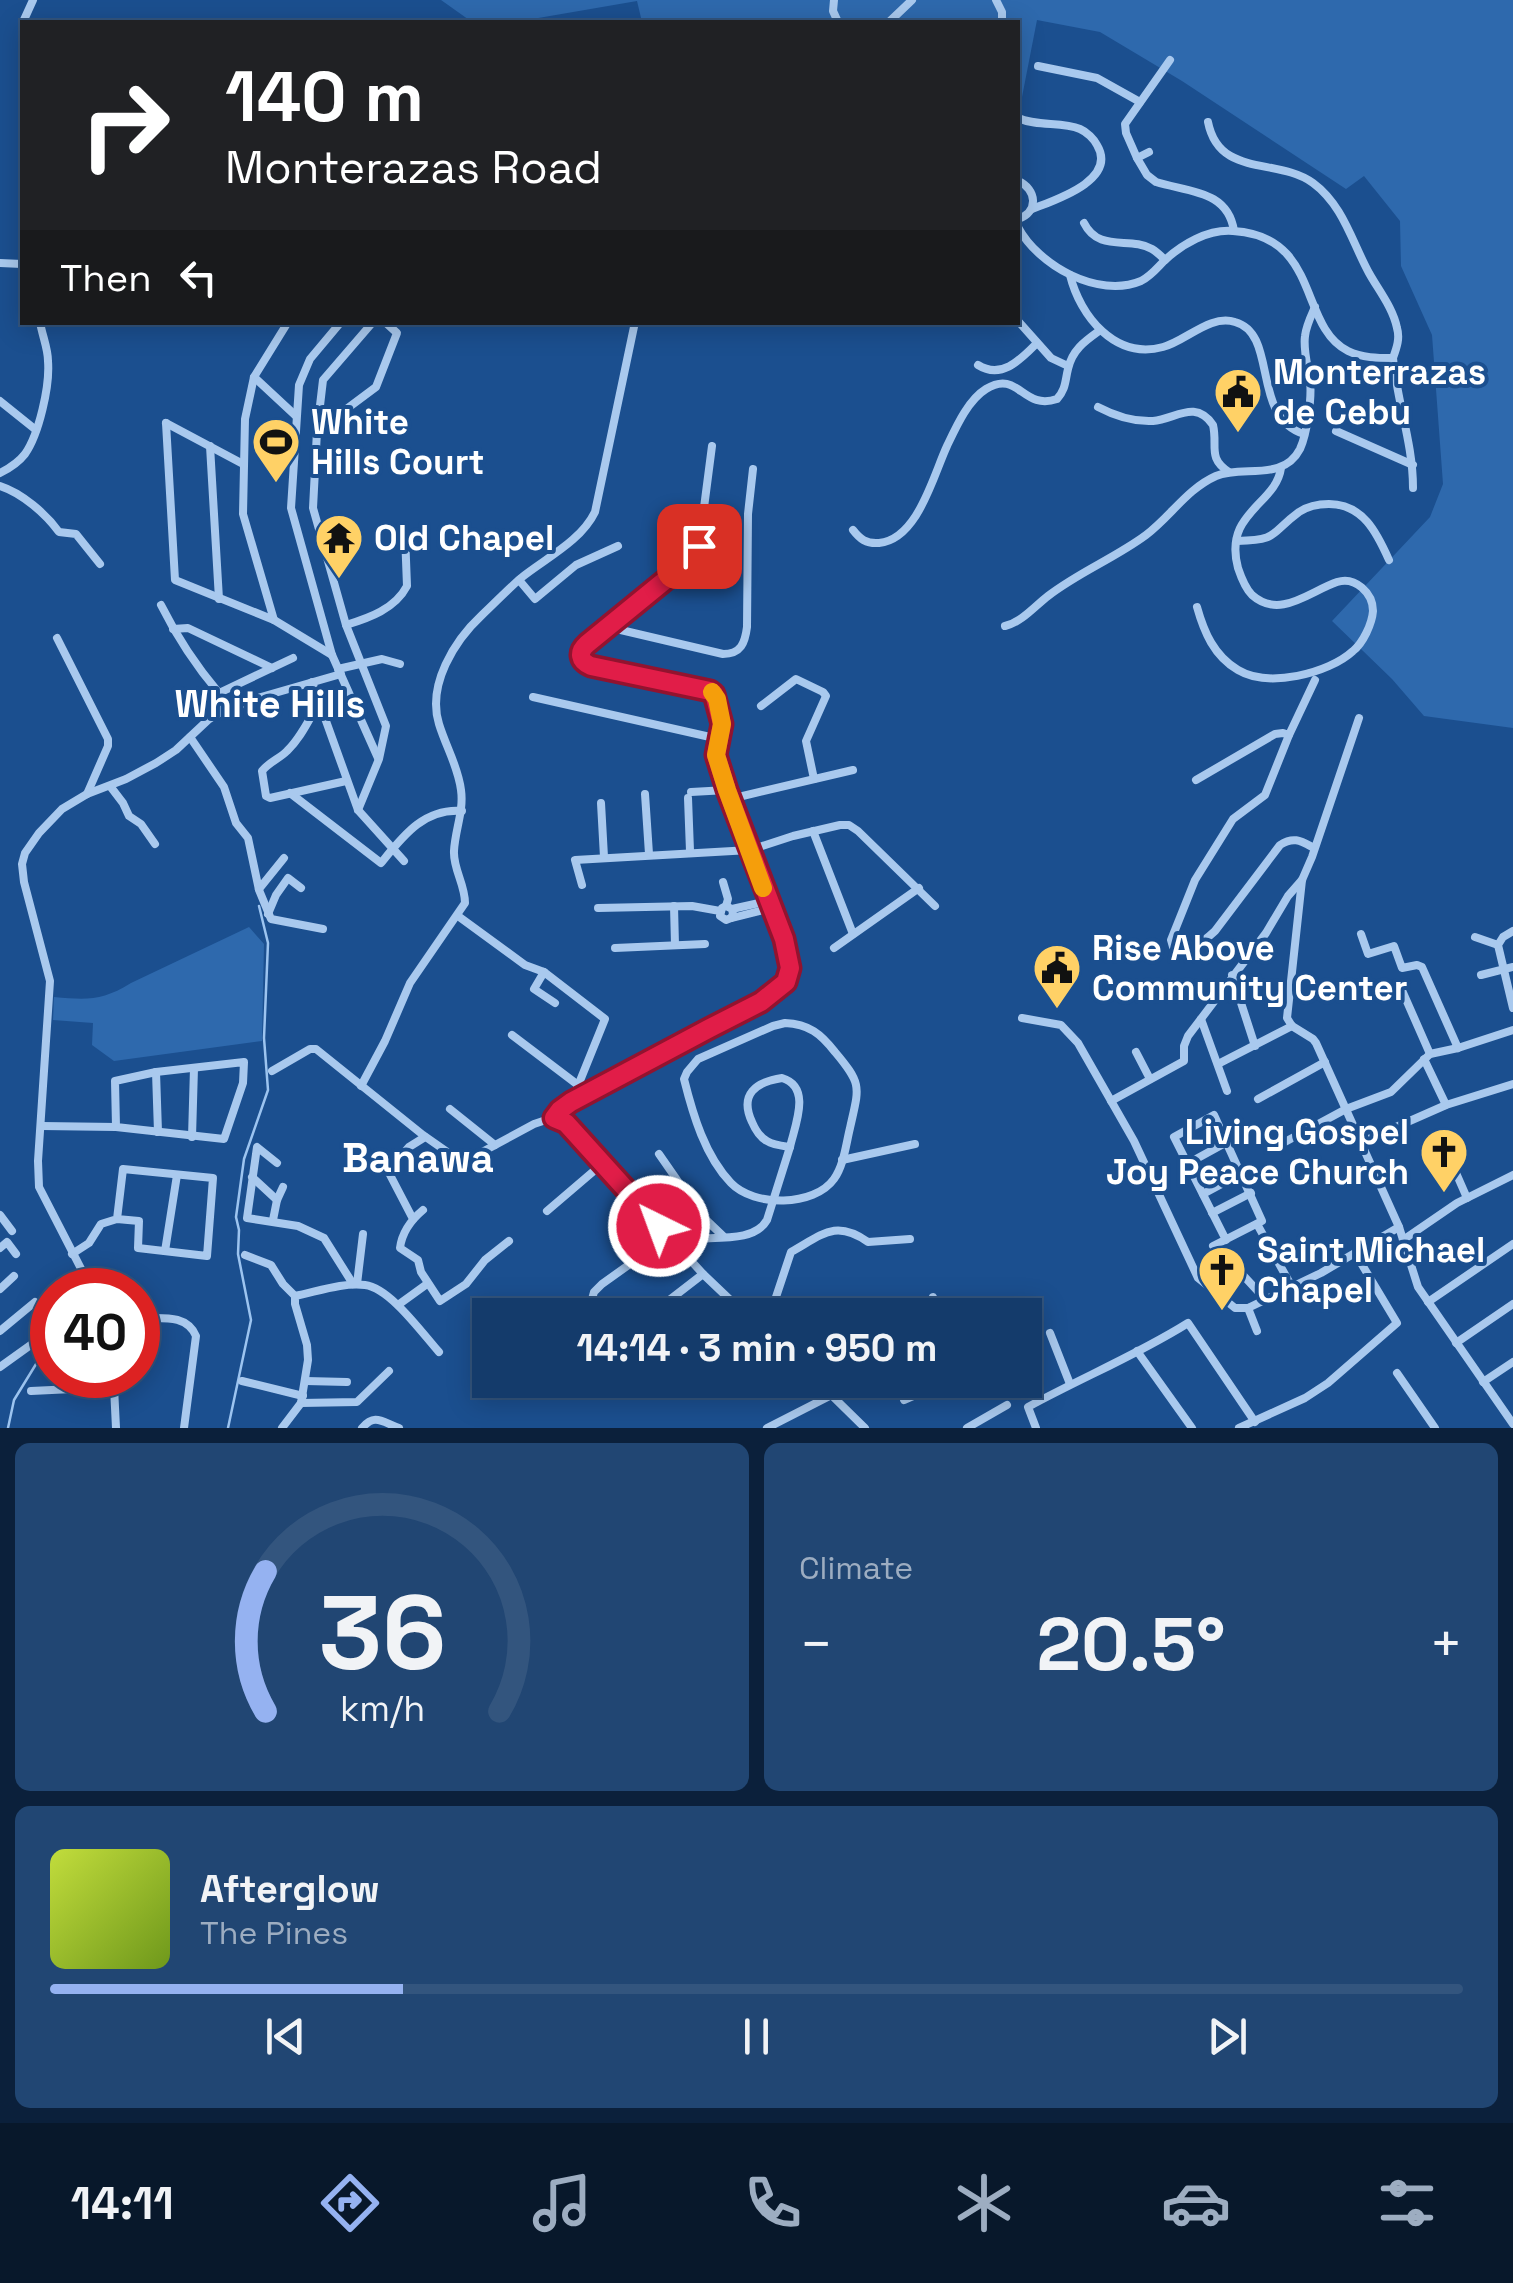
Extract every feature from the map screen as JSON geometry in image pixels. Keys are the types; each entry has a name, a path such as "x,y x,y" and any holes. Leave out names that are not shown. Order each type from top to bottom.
{"street":[{"path":"891,20 912,0"},
{"path":"1170,60 1125,124 1126,134 1147,176 1218,201 1232,217 1234,231"},
{"path":"1038,66 1097,78 1140,102"},
{"path":"1020,119 1079,128 1101,153 1098,172 1088,183 1032,208 1020,221"},
{"path":"1208,122 1224,152 1236,160 1301,175 1326,194 1343,219 1398,329 1393,358 1413,464 1413,488"},
{"path":"1137,158 1149,152"},
{"path":"1020,182 1033,195 1032,208"},
{"path":"1084,223 1092,235 1152,248 1165,260"},
{"path":"1020,228 1026,243 1052,266 1070,275 1114,286 1143,280 1200,237 1220,231 1268,240 1300,272 1327,331 1347,350 1374,358 1393,358"},
{"path":"1070,275 1090,322 1128,346 1151,349 1170,345 1218,322 1238,322 1255,340 1272,404 1282,420 1304,434"},
{"path":"1196,608 1205,634 1228,662 1253,676 1274,680 1300,675 1342,658 1355,650 1366,633 1373,614 1372,604 1357,584 1337,582 1302,600 1272,604 1253,596 1236,562 1237,541 1245,519 1276,486 1281,468 1298,452 1304,434 1311,392 1305,334 1315,307"},
{"path":"1020,323 1051,358 1068,366"},
{"path":"0,474 27,452 36,430 48,372 41,325"},
{"path":"274,620 243,514 243,464 245,419 254,377 286,325"},
{"path":"338,325 318,347 299,385 290,508 332,655 378,759"},
{"path":"358,810 386,726 346,625 314,516 316,431 323,380 370,325"},
{"path":"316,431 376,387 398,333 389,325"},
{"path":"361,1086 410,983 465,903 454,857 462,811 458,773 437,716 437,696 448,655 519,580 582,531 595,512 635,325"},
{"path":"853,530 860,540 877,543 898,536 918,512 965,414 983,390 999,383 1008,384 1041,405 1057,399 1080,345 1099,330"},
{"path":"978,364 992,370 1012,366 1037,343"},
{"path":"254,377 296,416"},
{"path":"0,401 36,430"},
{"path":"1098,407 1122,417 1157,421 1184,412 1201,414 1213,426 1214,457 1229,472"},
{"path":"243,464 166,423 175,580 274,620 332,655"},
{"path":"1336,431 1413,464"},
{"path":"210,446 219,598"},
{"path":"272,1072 313,1048 453,1156 471,1158 534,1124 554,1118 571,1102 761,1002 786,982 790,968 784,939 716,755 722,724 717,699 710,691 591,666 582,660 583,647 699,546 712,446"},
{"path":"1005,626 1014,624 1051,594 1143,537 1191,492 1214,477 1281,468"},
{"path":"608,627 723,654 740,650 747,627 748,514 754,469"},
{"path":"0,486 20,494 46,514 59,532 76,534 100,564"},
{"path":"1237,541 1275,536 1309,506 1340,504 1366,519 1390,560"},
{"path":"346,625 369,618 404,592 406,534"},
{"path":"519,580 530,596 539,597 576,566 618,546"},
{"path":"314,597 334,588"},
{"path":"161,604 198,667 220,693 217,714"},
{"path":"173,629 188,628 272,668"},
{"path":"57,638 108,739 87,794"},
{"path":"220,693 293,658"},
{"path":"80,1268 39,1187 50,981 24,882 25,853 62,809 156,763 217,714 361,664 382,659 400,664"},
{"path":"761,706 796,679 826,696 806,740 814,779"},
{"path":"1314,848 1298,839 1280,845 1215,931 1202,943 1184,950 1173,947 1171,940 1195,880 1234,818 1265,795 1315,680"},
{"path":"312,682 358,810 404,861"},
{"path":"534,698 719,739"},
{"path":"319,703 293,745 262,771 268,798 346,781"},
{"path":"1359,718 1302,880 1287,1018 1292,1026 1313,1039 1325,1062 1398,1226 1412,1275 1513,1424"},
{"path":"1196,780 1275,734 1289,735"},
{"path":"190,737 224,787 236,822 248,838 258,890 271,919 323,929"},
{"path":"690,852 690,795 729,794 852,770"},
{"path":"110,786 129,816 141,824 156,844"},
{"path":"290,794 381,863 414,826 429,816 462,811"},
{"path":"646,794 649,854"},
{"path":"601,802 604,857"},
{"path":"582,885 576,860 750,850 814,830 845,825 854,828 935,906"},
{"path":"814,830 853,934"},
{"path":"258,890 284,858"},
{"path":"268,914 288,878 301,888"},
{"path":"1111,1100 1184,1061 1188,1036 1302,880"},
{"path":"723,882 727,916"},
{"path":"834,948 919,888"},
{"path":"598,908 674,906 704,908 727,916 769,904"},
{"path":"674,906 674,945"},
{"path":"458,916 525,964 544,972 606,1020 571,1102"},
{"path":"1475,937 1501,941 1513,931"},
{"path":"1361,934 1368,954 1394,946 1402,968 1422,967 1458,1048"},
{"path":"1501,941 1513,1008"},
{"path":"615,948 704,944"},
{"path":"1481,974 1508,969"},
{"path":"544,972 534,989 555,1003"},
{"path":"1232,974 1255,1046"},
{"path":"1400,988 1446,1105"},
{"path":"1022,1018 1061,1024 1078,1043 1134,1142 1198,1278 1235,1308 1248,1308 1321,1273 1398,1226"},
{"path":"1201,1020 1227,1091"},
{"path":"785,1023 807,1026 817,1032 853,1073 858,1092 834,1180 819,1193 797,1200 773,1200 732,1185 706,1147 684,1079 698,1058 785,1023"},
{"path":"1218,1064 1292,1026"},
{"path":"1284,1143 1346,1109 1391,1092 1427,1056 1513,1030"},
{"path":"512,1034 578,1085"},
{"path":"1136,1052 1150,1079"},
{"path":"42,1126 116,1127 224,1140 244,1083 244,1062 115,1080 116,1127"},
{"path":"1258,1100 1325,1062"},
{"path":"192,1137 194,1068"},
{"path":"156,1072 158,1132"},
{"path":"673,1242 750,1235 761,1230 768,1220 790,1147 800,1096 790,1080 768,1080 750,1093 749,1115 764,1139 790,1147"},
{"path":"1362,1142 1446,1105 1513,1084"},
{"path":"450,1109 496,1146"},
{"path":"1226,1240 1174,1137 1214,1114 1292,1286"},
{"path":"554,1118 566,1123 728,1298"},
{"path":"413,1218 389,1175 390,1166 426,1137"},
{"path":"1188,1164 1227,1142"},
{"path":"842,1160 916,1144"},
{"path":"276,1163 257,1147 247,1218 298,1226 324,1238 354,1284"},
{"path":"659,1154 702,1216 723,1236"},
{"path":"547,1211 602,1164"},
{"path":"1453,1166 1467,1198"},
{"path":"72,1254 89,1243 101,1224 117,1218 140,1220 138,1248 207,1256 214,1178 123,1169 117,1218"},
{"path":"1203,1194 1242,1174"},
{"path":"1403,1240 1512,1174"},
{"path":"166,1251 176,1175"},
{"path":"252,1177 277,1200"},
{"path":"273,1220 283,1187"},
{"path":"1212,1213 1250,1193"},
{"path":"422,1210 413,1218 400,1248 418,1260 427,1284 440,1301 466,1284 485,1260 509,1240"},
{"path":"0,1215 12,1230"},
{"path":"1213,1246 1260,1222"},
{"path":"775,1298 790,1252 828,1232 850,1230 868,1242 910,1239"},
{"path":"354,1284 363,1234"},
{"path":"0,1248 7,1242 16,1254"},
{"path":"592,1298 602,1284 658,1244"},
{"path":"1428,1302 1513,1244"},
{"path":"246,1255 272,1265 295,1296"},
{"path":"1240,1428 1328,1383 1397,1323 1358,1258"},
{"path":"1241,1273 1266,1300"},
{"path":"672,1298 703,1274"},
{"path":"0,1289 14,1276"},
{"path":"295,1296 369,1284 398,1305 438,1352"},
{"path":"398,1305 427,1284"},
{"path":"282,1428 302,1400 306,1381 307,1345 295,1296"},
{"path":"1456,1343 1513,1304"},
{"path":"0,1331 30,1306"},
{"path":"1248,1308 1257,1331"},
{"path":"160,1319 188,1322 196,1336 184,1428"},
{"path":"1036,1428 1028,1407 1188,1323 1255,1422"},
{"path":"1050,1333 1070,1384"},
{"path":"0,1367 30,1345"},
{"path":"1137,1352 1192,1428"},
{"path":"1483,1382 1513,1362"},
{"path":"242,1381 302,1400 357,1402 390,1371"},
{"path":"1396,1374 1435,1428"},
{"path":"306,1381 347,1382"},
{"path":"115,1398 116,1428"},
{"path":"767,1428 824,1398"},
{"path":"833,1398 865,1428"},
{"path":"904,1400 909,1398"},
{"path":"966,1428 1007,1405"},
{"path":"362,1428 374,1418 399,1428"}],"shaded area":[{"path":"441,0 1513,0 1513,728 1424,716 1332,621 1430,517 1443,484 1432,335 1401,266 1400,221 1364,176 1346,189 1100,32 1037,20 1020,98 1020,20 642,20 637,1 527,20 469,20"},
{"path":"249,927 264,944 262,1041 114,1061 92,1045 93,1023 53,1020 54,997 103,996"}],"waterway":[{"path":"228,1428 251,1320 238,1254 236,1217 244,1159 268,1090 264,1038 268,943 259,906"},
{"path":"8,1428 14,1400 30,1374"}],"slow traffic":[{"path":"712,692 722,724 716,755 763,888"}],"place":[{"name":"Monterrazas de Cebu","path":"1238,434"},
{"name":"White Hills Court","path":"276,484"},
{"name":"Old Chapel","path":"339,580"},
{"name":"Rise Above Community Center","path":"1057,1010"},
{"name":"Living Gospel Joy Peace Church","path":"1444,1194"},
{"name":"Saint Michael Chapel","path":"1222,1312"}],"district":[{"name":"White Hills","path":"270,704"},
{"name":"Banawa","path":"418,1158"}],"route":[{"path":"659,1226 566,1123 554,1118 571,1102 761,1002 786,982 790,968 784,939 716,755 722,724 714,694 591,666 580,656 587,644 685,564 699,546"}]}
